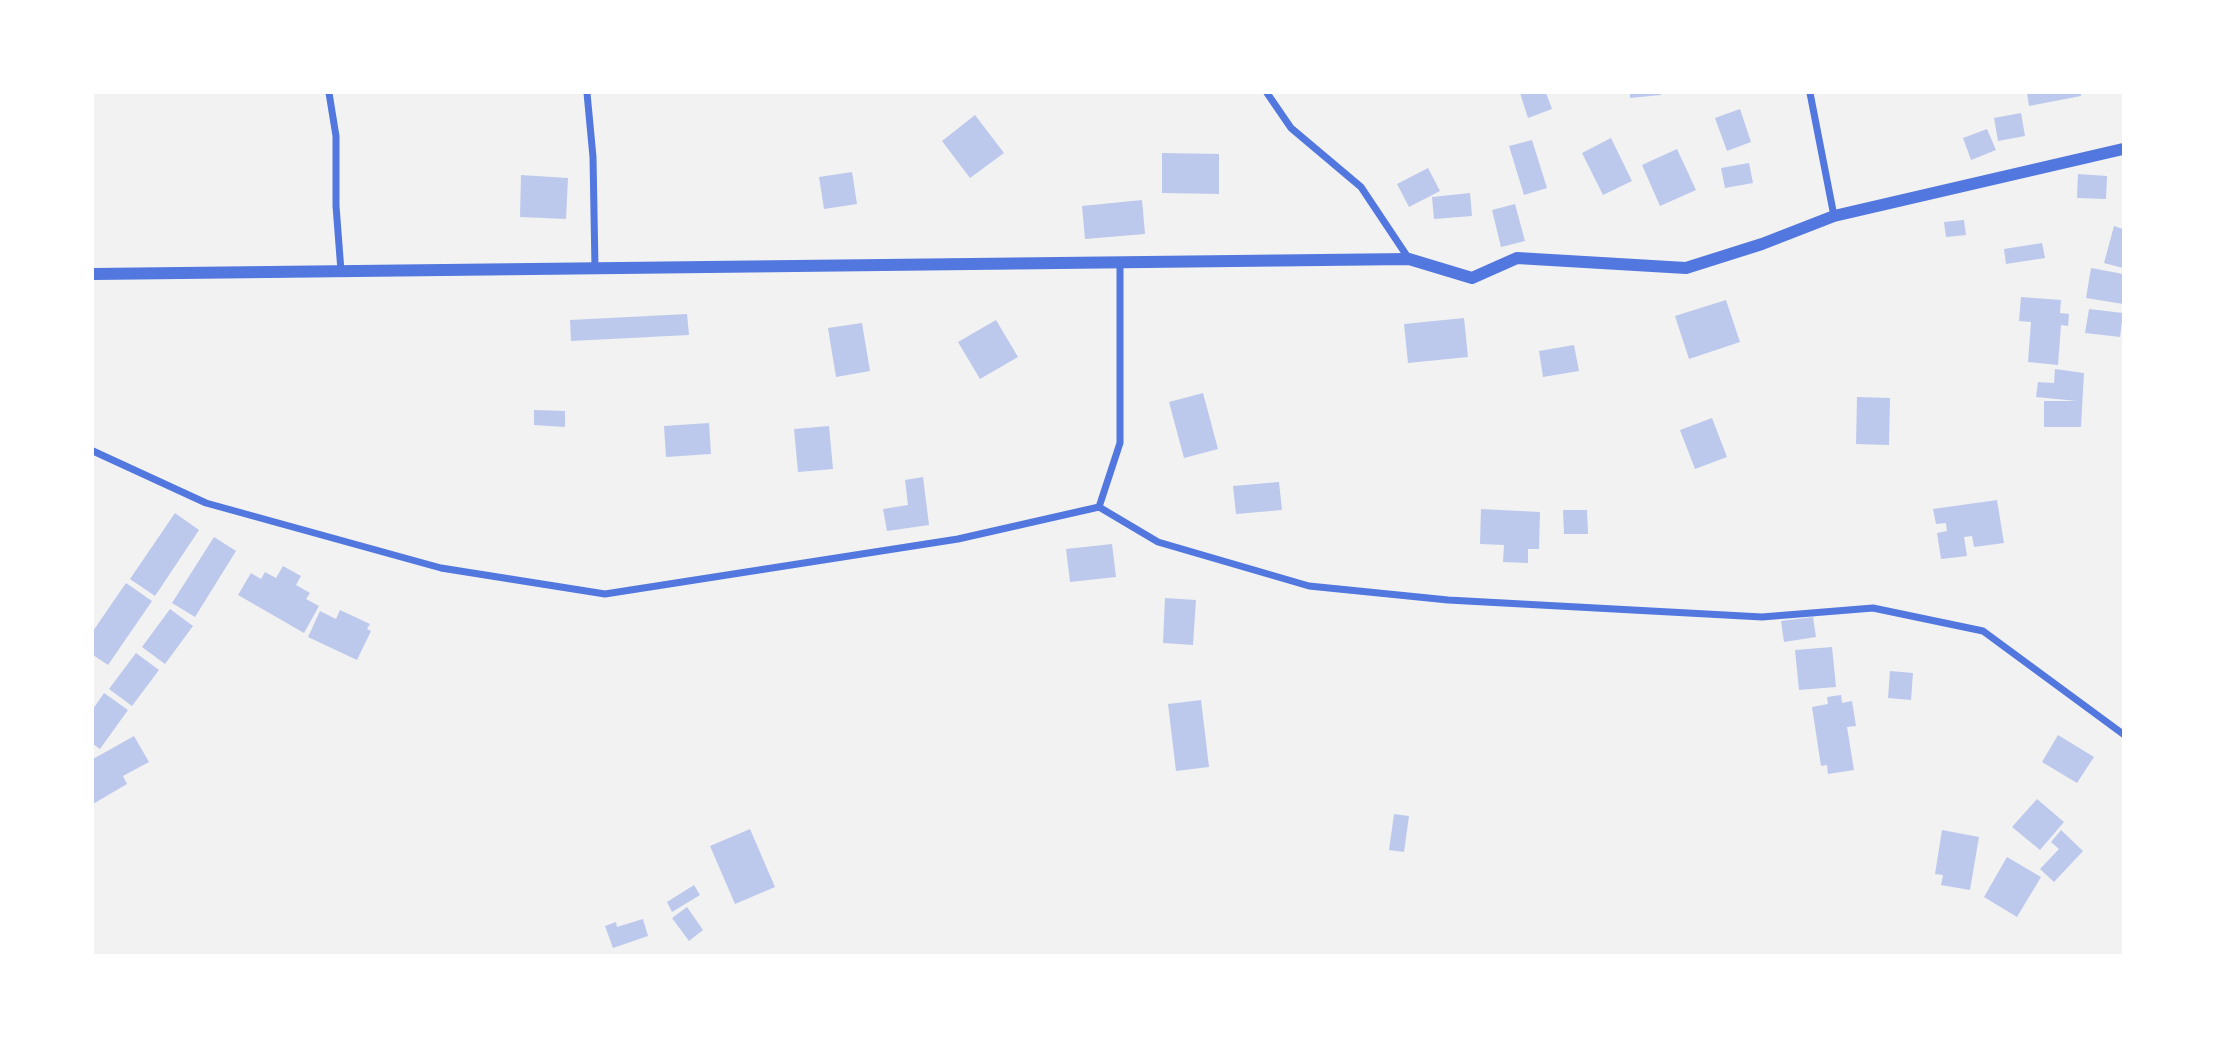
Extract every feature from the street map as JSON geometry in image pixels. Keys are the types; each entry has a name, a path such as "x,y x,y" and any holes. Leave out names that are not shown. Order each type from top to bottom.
{"street":[{"path":"329,93 335,136 336,206 341,271"},
{"path":"587,93 593,157 595,268"},
{"path":"1267,93 1291,128 1362,187 1409,259"},
{"path":"1810,93 1834,216"},
{"path":"93,274 1409,259 1472,278 1517,258 1686,268 1762,244 1834,216 2123,149"},
{"path":"1099,508 1120,443 1120,262"},
{"path":"93,451 206,503 442,568 606,594 958,539 1099,508 1158,542 1309,586 1448,600 1762,618 1873,608 1983,631 2123,734"}],"building":[{"path":"1520,93 1546,93 1552,109 1528,118"},
{"path":"1630,93 1661,93 1661,95 1630,98"},
{"path":"2027,93 2081,93 2081,96 2029,106"},
{"path":"1740,109 1751,142 1727,151 1715,118"},
{"path":"2021,113 2025,136 1998,141 1994,118"},
{"path":"975,115 1004,153 970,178 942,141"},
{"path":"1987,129 1996,150 1971,160 1963,138"},
{"path":"1611,138 1632,181 1603,195 1582,153"},
{"path":"1532,140 1547,188 1524,195 1509,146"},
{"path":"1677,149 1696,190 1660,206 1642,165"},
{"path":"1162,153 1219,154 1219,194 1162,193"},
{"path":"1749,163 1753,183 1725,188 1721,168"},
{"path":"1428,168 1440,191 1409,207 1397,184"},
{"path":"852,172 857,204 824,209 819,177"},
{"path":"2078,174 2107,176 2106,199 2077,198"},
{"path":"521,175 568,178 566,219 520,217"},
{"path":"1470,193 1472,216 1434,219 1432,197"},
{"path":"1142,200 1145,234 1085,239 1082,206"},
{"path":"1515,204 1525,241 1501,247 1492,210"},
{"path":"1964,220 1966,235 1946,237 1944,222"},
{"path":"2114,226 2123,229 2123,268 2104,263"},
{"path":"2042,243 2045,258 2006,264 2004,249"},
{"path":"2091,268 2123,274 2123,304 2086,298"},
{"path":"2021,297 2061,300 2060,313 2069,314 2068,326 2061,325 2058,365 2028,362 2031,322 2019,321"},
{"path":"1726,300 1740,342 1689,359 1675,316"},
{"path":"2089,309 2123,313 2120,337 2085,333"},
{"path":"687,314 689,335 571,341 570,320"},
{"path":"1464,318 1468,357 1408,363 1404,324"},
{"path":"996,320 1018,357 980,379 958,342"},
{"path":"862,323 870,371 836,377 828,328"},
{"path":"1574,345 1579,371 1543,377 1539,351"},
{"path":"2055,369 2084,373 2081,427 2044,427 2044,401 2077,401 2036,397 2038,382 2054,383"},
{"path":"1203,393 1218,449 1184,458 1169,402"},
{"path":"1857,397 1890,398 1889,445 1856,444"},
{"path":"534,410 565,411 565,427 534,425"},
{"path":"1712,418 1727,457 1695,469 1680,430"},
{"path":"709,423 711,454 666,457 664,426"},
{"path":"829,426 833,469 798,472 794,429"},
{"path":"923,477 929,525 887,531 883,509 908,505 905,480"},
{"path":"1279,482 1282,510 1236,514 1233,486"},
{"path":"1997,500 2004,543 1974,547 1972,536 1964,537 1967,556 1941,559 1937,533 1947,531 1946,523 1936,524 1933,509"},
{"path":"1481,509 1540,512 1539,549 1528,549 1528,563 1503,562 1504,545 1480,544"},
{"path":"1563,510 1587,510 1588,534 1564,534"},
{"path":"175,513 199,530 155,596 130,579"},
{"path":"214,537 236,551 195,617 172,603"},
{"path":"1112,544 1116,577 1070,582 1066,549"},
{"path":"283,566 301,576 296,585 310,593 306,599 319,606 304,633 238,595 251,573 261,579 265,572 276,578"},
{"path":"126,583 152,601 108,665 93,655 93,631"},
{"path":"1165,598 1196,600 1193,645 1163,643"},
{"path":"170,609 193,626 165,664 142,647"},
{"path":"340,610 370,624 367,629 371,631 357,660 308,637 320,611 336,619"},
{"path":"1813,617 1816,637 1784,642 1781,621"},
{"path":"1832,647 1836,687 1799,690 1795,650"},
{"path":"136,653 159,670 132,706 109,689"},
{"path":"1890,671 1913,673 1911,700 1888,698"},
{"path":"104,693 128,710 100,749 93,744 93,709"},
{"path":"1841,695 1842,703 1852,701 1856,726 1847,727 1854,770 1828,774 1827,765 1821,766 1812,707 1828,704 1827,697"},
{"path":"1201,700 1209,767 1176,771 1168,704"},
{"path":"2058,735 2094,757 2077,783 2042,762"},
{"path":"134,736 149,762 123,776 127,784 93,804 93,759"},
{"path":"2037,799 2064,822 2040,850 2012,827"},
{"path":"1394,814 1409,816 1404,852 1389,850"},
{"path":"750,829 775,887 735,904 710,846"},
{"path":"1942,830 1979,837 1970,890 1941,885 1943,875 1935,874"},
{"path":"2061,830 2083,851 2054,882 2040,869 2059,849 2051,842"},
{"path":"2007,857 2041,877 2017,917 1984,897"},
{"path":"694,885 700,895 672,912 667,902"},
{"path":"687,907 703,930 689,941 672,918"},
{"path":"643,919 648,936 613,948 605,926 616,922 617,927"}]}
